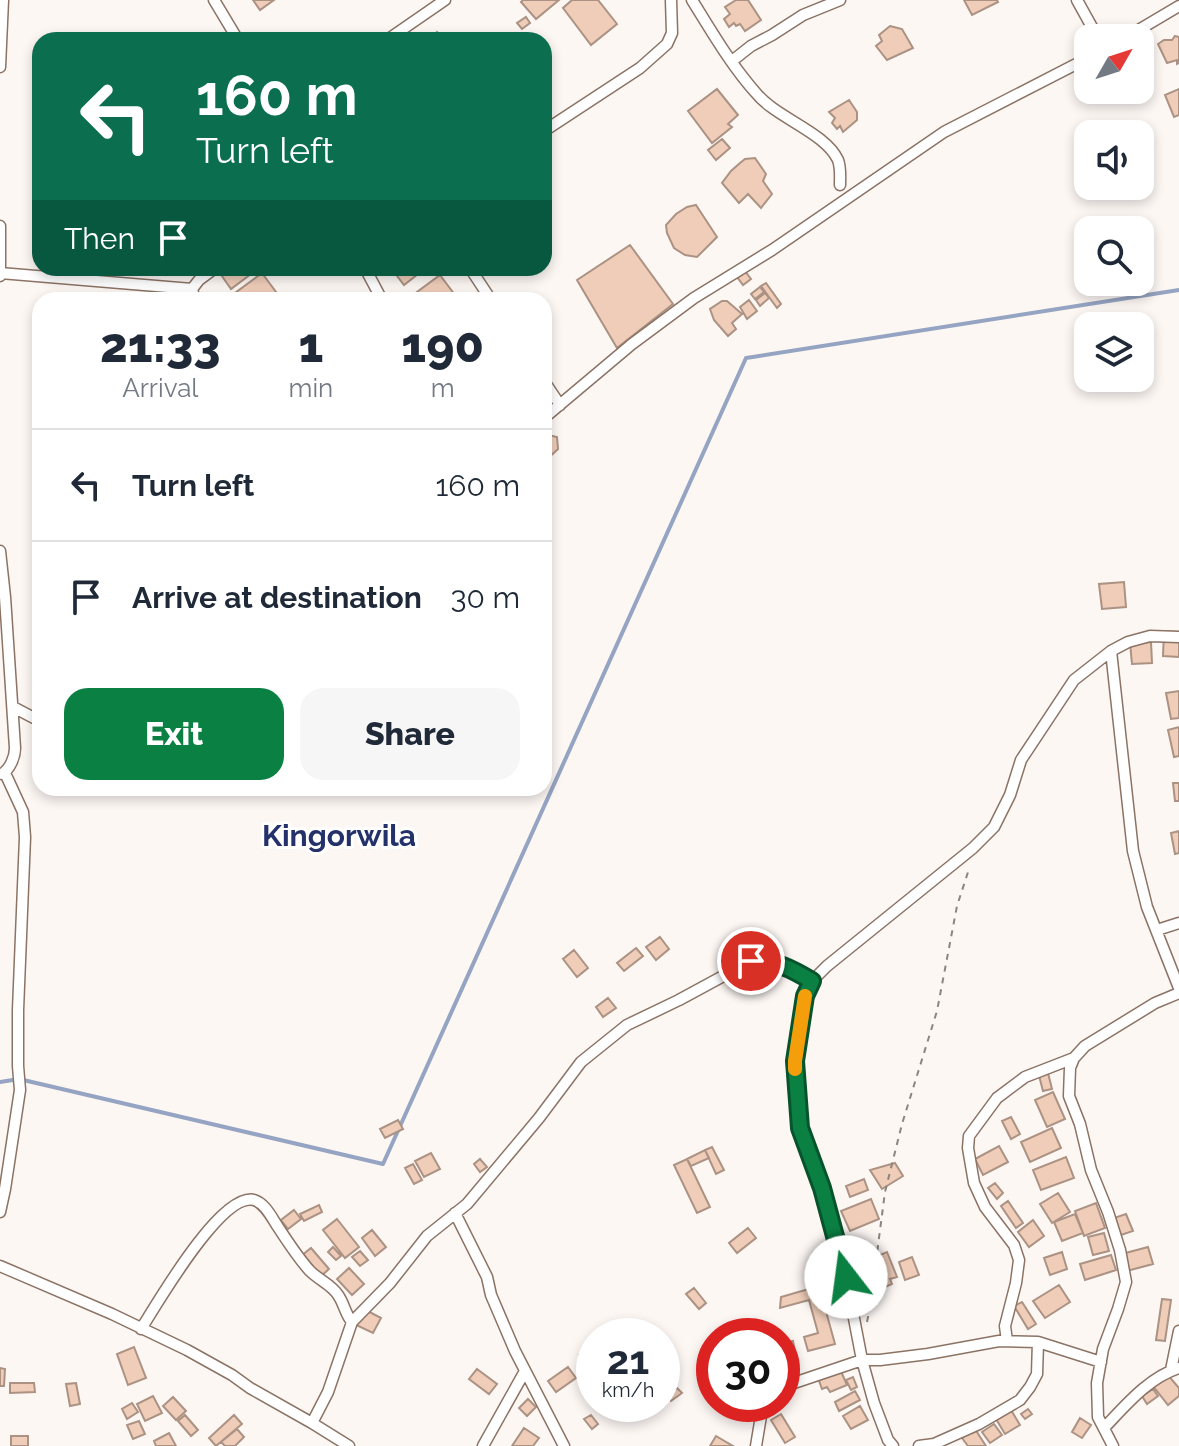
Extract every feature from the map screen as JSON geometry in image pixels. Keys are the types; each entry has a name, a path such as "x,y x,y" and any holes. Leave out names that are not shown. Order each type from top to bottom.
{"street":[{"path":"214,0 233,32"},
{"path":"399,32 445,0"},
{"path":"552,126 640,68 667,44 672,33 671,0"},
{"path":"692,0 757,95 830,149 838,161 840,185"},
{"path":"732,61 803,15 840,0"},
{"path":"1077,0 1090,24"},
{"path":"1149,24 1179,6"},
{"path":"0,67 2,7"},
{"path":"552,412 632,344 694,298 772,250 944,132 1074,65"},
{"path":"0,226 0,276 172,292"},
{"path":"552,393 560,405"},
{"path":"0,551 15,755 2,774 23,812 25,837 18,1066 20,1090 0,1212"},
{"path":"893,1446 874,1403 846,1277 822,1188 800,1128 795,1061 805,996 812,981 973,848 994,827 1010,795 1021,760 1074,680 1111,651 1128,642 1150,636 1179,637"},
{"path":"1111,651 1133,851 1147,907 1179,990 1085,1046 1070,1068 1069,1096 1120,1250 1126,1282 1103,1349 1097,1383 1098,1417 1113,1446"},
{"path":"13,707 32,717"},
{"path":"1157,930 1179,923"},
{"path":"312,1423 328,1392 352,1322 390,1283 427,1236 467,1204 581,1062 627,1025 751,961 786,965 812,981"},
{"path":"1007,1341 1005,1326 1019,1260 1014,1245 985,1207 974,1183 969,1136 997,1098 1025,1077 1074,1058"},
{"path":"141,1329 203,1236 235,1204 247,1200 261,1203 299,1259 338,1295 352,1322"},
{"path":"455,1213 487,1277 507,1333 564,1446"},
{"path":"0,1266 187,1350 349,1446"},
{"path":"1104,1428 1143,1389 1175,1369 1179,1331"},
{"path":"800,1381 862,1360 928,1354 999,1341 1038,1342 1101,1362"},
{"path":"919,1446 934,1444 979,1424 1020,1400 1037,1374 1038,1342"},
{"path":"483,1446 525,1371"},
{"path":"756,1446 760,1422"}],"path":[{"path":"859,1342 865,1332 870,1307 885,1192 902,1124 937,1011 957,906 973,848"}],"building":[{"path":"253,0 274,0 260,10"},
{"path":"559,0 536,19 521,2"},
{"path":"572,0 598,0 617,24 591,45 563,8"},
{"path":"736,0 748,0 761,20 745,31 740,24 736,26 734,23 729,27 724,19 730,14 725,7"},
{"path":"964,0 997,0 998,2 972,15"},
{"path":"526,17 530,23 522,29 517,23"},
{"path":"890,26 902,29 913,48 887,60 876,46 882,41 879,35"},
{"path":"1179,37 1179,63 1177,60 1167,63 1158,44"},
{"path":"717,89 738,115 728,124 732,127 712,143 688,111"},
{"path":"1179,89 1179,115 1174,117 1165,95"},
{"path":"849,100 857,112 857,120 843,132 840,126 837,129 832,123 835,118 829,112"},
{"path":"722,139 730,148 716,160 708,150"},
{"path":"755,158 766,174 763,181 772,194 761,208 748,194 739,203 722,183 745,159"},
{"path":"696,205 717,237 697,257 685,255 674,248 666,225 676,214"},
{"path":"630,245 673,304 617,348 577,280"},
{"path":"745,271 751,279 743,285 737,277"},
{"path":"222,276 248,276 231,289"},
{"path":"258,276 264,276 276,292 236,292"},
{"path":"397,276 416,276 404,285"},
{"path":"441,276 453,292 417,292"},
{"path":"766,283 781,304 777,308 761,286"},
{"path":"760,287 764,292 755,299 751,294"},
{"path":"765,293 769,298 760,306 756,300"},
{"path":"749,300 757,311 747,319 740,307"},
{"path":"727,301 742,314 732,323 736,329 728,336 714,320 710,309"},
{"path":"552,436 557,437 558,449 552,455"},
{"path":"1124,582 1126,607 1102,609 1099,584"},
{"path":"1164,631 1179,632 1179,657 1163,656"},
{"path":"1151,642 1152,663 1132,664 1130,643"},
{"path":"1179,691 1179,718 1171,719 1166,693"},
{"path":"1179,727 1179,756 1174,757 1168,730"},
{"path":"1173,783 1179,783 1179,801 1175,801"},
{"path":"1179,831 1179,853 1175,854 1171,833"},
{"path":"660,937 669,949 656,960 646,947"},
{"path":"636,948 643,956 624,971 617,963"},
{"path":"574,950 588,968 577,977 563,959"},
{"path":"608,998 616,1008 603,1017 596,1007"},
{"path":"1046,1065 1052,1089 1043,1091 1037,1068"},
{"path":"1053,1092 1065,1119 1047,1127 1035,1100"},
{"path":"1011,1117 1020,1134 1011,1139 1002,1121"},
{"path":"398,1120 403,1129 385,1138 380,1129"},
{"path":"1052,1128 1061,1148 1030,1162 1021,1142"},
{"path":"999,1146 1008,1162 983,1175 975,1159"},
{"path":"712,1147 724,1170 716,1174 705,1150"},
{"path":"705,1150 709,1158 691,1166 687,1159"},
{"path":"431,1153 440,1169 424,1177 415,1161"},
{"path":"1066,1157 1074,1178 1041,1190 1033,1170"},
{"path":"480,1159 487,1167 480,1172 474,1164"},
{"path":"687,1159 710,1207 697,1213 674,1165"},
{"path":"895,1163 903,1176 882,1189 870,1170"},
{"path":"413,1164 422,1180 414,1184 405,1168"},
{"path":"864,1179 868,1190 850,1197 846,1186"},
{"path":"995,1183 1003,1193 997,1199 988,1188"},
{"path":"1058,1193 1070,1212 1052,1223 1040,1204"},
{"path":"871,1199 879,1219 850,1231 841,1211"},
{"path":"1008,1201 1023,1223 1016,1228 1001,1206"},
{"path":"1096,1203 1105,1228 1084,1236 1075,1211"},
{"path":"319,1205 322,1212 304,1221 300,1214"},
{"path":"294,1210 301,1219 288,1229 281,1220"},
{"path":"1075,1214 1083,1233 1062,1241 1054,1222"},
{"path":"1126,1214 1133,1231 1118,1236 1111,1219"},
{"path":"337,1219 359,1247 345,1258 323,1230"},
{"path":"1033,1220 1044,1236 1029,1247 1018,1232"},
{"path":"748,1228 756,1238 737,1253 729,1243"},
{"path":"372,1230 386,1247 375,1256 362,1238"},
{"path":"1104,1233 1109,1251 1093,1255 1088,1237"},
{"path":"333,1247 341,1256 336,1260 328,1252"},
{"path":"1148,1247 1153,1264 1123,1272 1118,1255"},
{"path":"311,1248 329,1269 320,1277 301,1256"},
{"path":"360,1251 368,1260 360,1266 352,1257"},
{"path":"887,1252 897,1277 890,1279 892,1284 871,1293 861,1263"},
{"path":"1062,1252 1067,1269 1050,1275 1044,1258"},
{"path":"1111,1255 1116,1270 1085,1280 1080,1264"},
{"path":"912,1257 919,1275 905,1280 899,1262"},
{"path":"349,1268 364,1284 352,1295 337,1279"},
{"path":"1059,1285 1070,1302 1045,1318 1033,1301"},
{"path":"819,1286 835,1344 808,1351 804,1337 818,1333 809,1300 780,1308 781,1297"},
{"path":"694,1288 706,1303 699,1309 686,1294"},
{"path":"1162,1299 1171,1300 1165,1341 1156,1340"},
{"path":"1022,1302 1036,1324 1028,1329 1014,1306"},
{"path":"360,1307 381,1318 373,1333 352,1323"},
{"path":"134,1347 146,1378 128,1385 117,1354"},
{"path":"568,1367 576,1378 556,1392 548,1381"},
{"path":"0,1368 5,1369 4,1386 0,1386"},
{"path":"477,1369 497,1384 489,1394 469,1379"},
{"path":"840,1369 847,1385 830,1392 827,1387 822,1389 818,1378"},
{"path":"1167,1374 1179,1388 1179,1396 1168,1405 1153,1386"},
{"path":"853,1377 857,1387 851,1390 846,1380"},
{"path":"10,1383 34,1383 35,1392 10,1393"},
{"path":"76,1383 80,1404 70,1406 66,1384"},
{"path":"1153,1389 1158,1396 1147,1404 1142,1396"},
{"path":"855,1391 860,1400 839,1411 835,1402"},
{"path":"153,1396 162,1413 145,1421 137,1404"},
{"path":"173,1397 186,1411 176,1420 163,1406"},
{"path":"528,1399 536,1407 527,1416 519,1408"},
{"path":"132,1403 138,1412 127,1419 122,1409"},
{"path":"860,1406 868,1420 851,1429 843,1416"},
{"path":"1028,1409 1032,1414 1025,1419 1021,1414"},
{"path":"1011,1410 1020,1425 1005,1434 996,1419"},
{"path":"185,1415 198,1430 191,1436 178,1421"},
{"path":"234,1415 242,1424 216,1446 209,1438"},
{"path":"1080,1418 1091,1425 1082,1438 1072,1432"},
{"path":"139,1421 145,1434 133,1439 127,1425"},
{"path":"586,1422 596,1422 592,1429"},
{"path":"772,1422 786,1422 795,1437 785,1443"},
{"path":"994,1424 1002,1435 990,1443 982,1432"},
{"path":"524,1428 539,1438 533,1446 512,1446"},
{"path":"237,1429 244,1437 235,1446 225,1446 221,1442"},
{"path":"975,1429 986,1446 968,1446 962,1438"},
{"path":"169,1433 176,1446 156,1446 154,1441"},
{"path":"11,1436 28,1436 28,1446 11,1446"},
{"path":"716,1436 733,1446 710,1446"}],"waterway":[{"path":"552,789 746,358 1179,290"},
{"path":"0,1082 19,1079 383,1164 549,796"}],"slow traffic":[{"path":"795,1069 805,996"}],"district":[{"name":"Kingorwila","path":"339,836"}],"route":[{"path":"751,961 786,965 812,981 805,996 795,1061 800,1128 822,1188 846,1277"}]}
